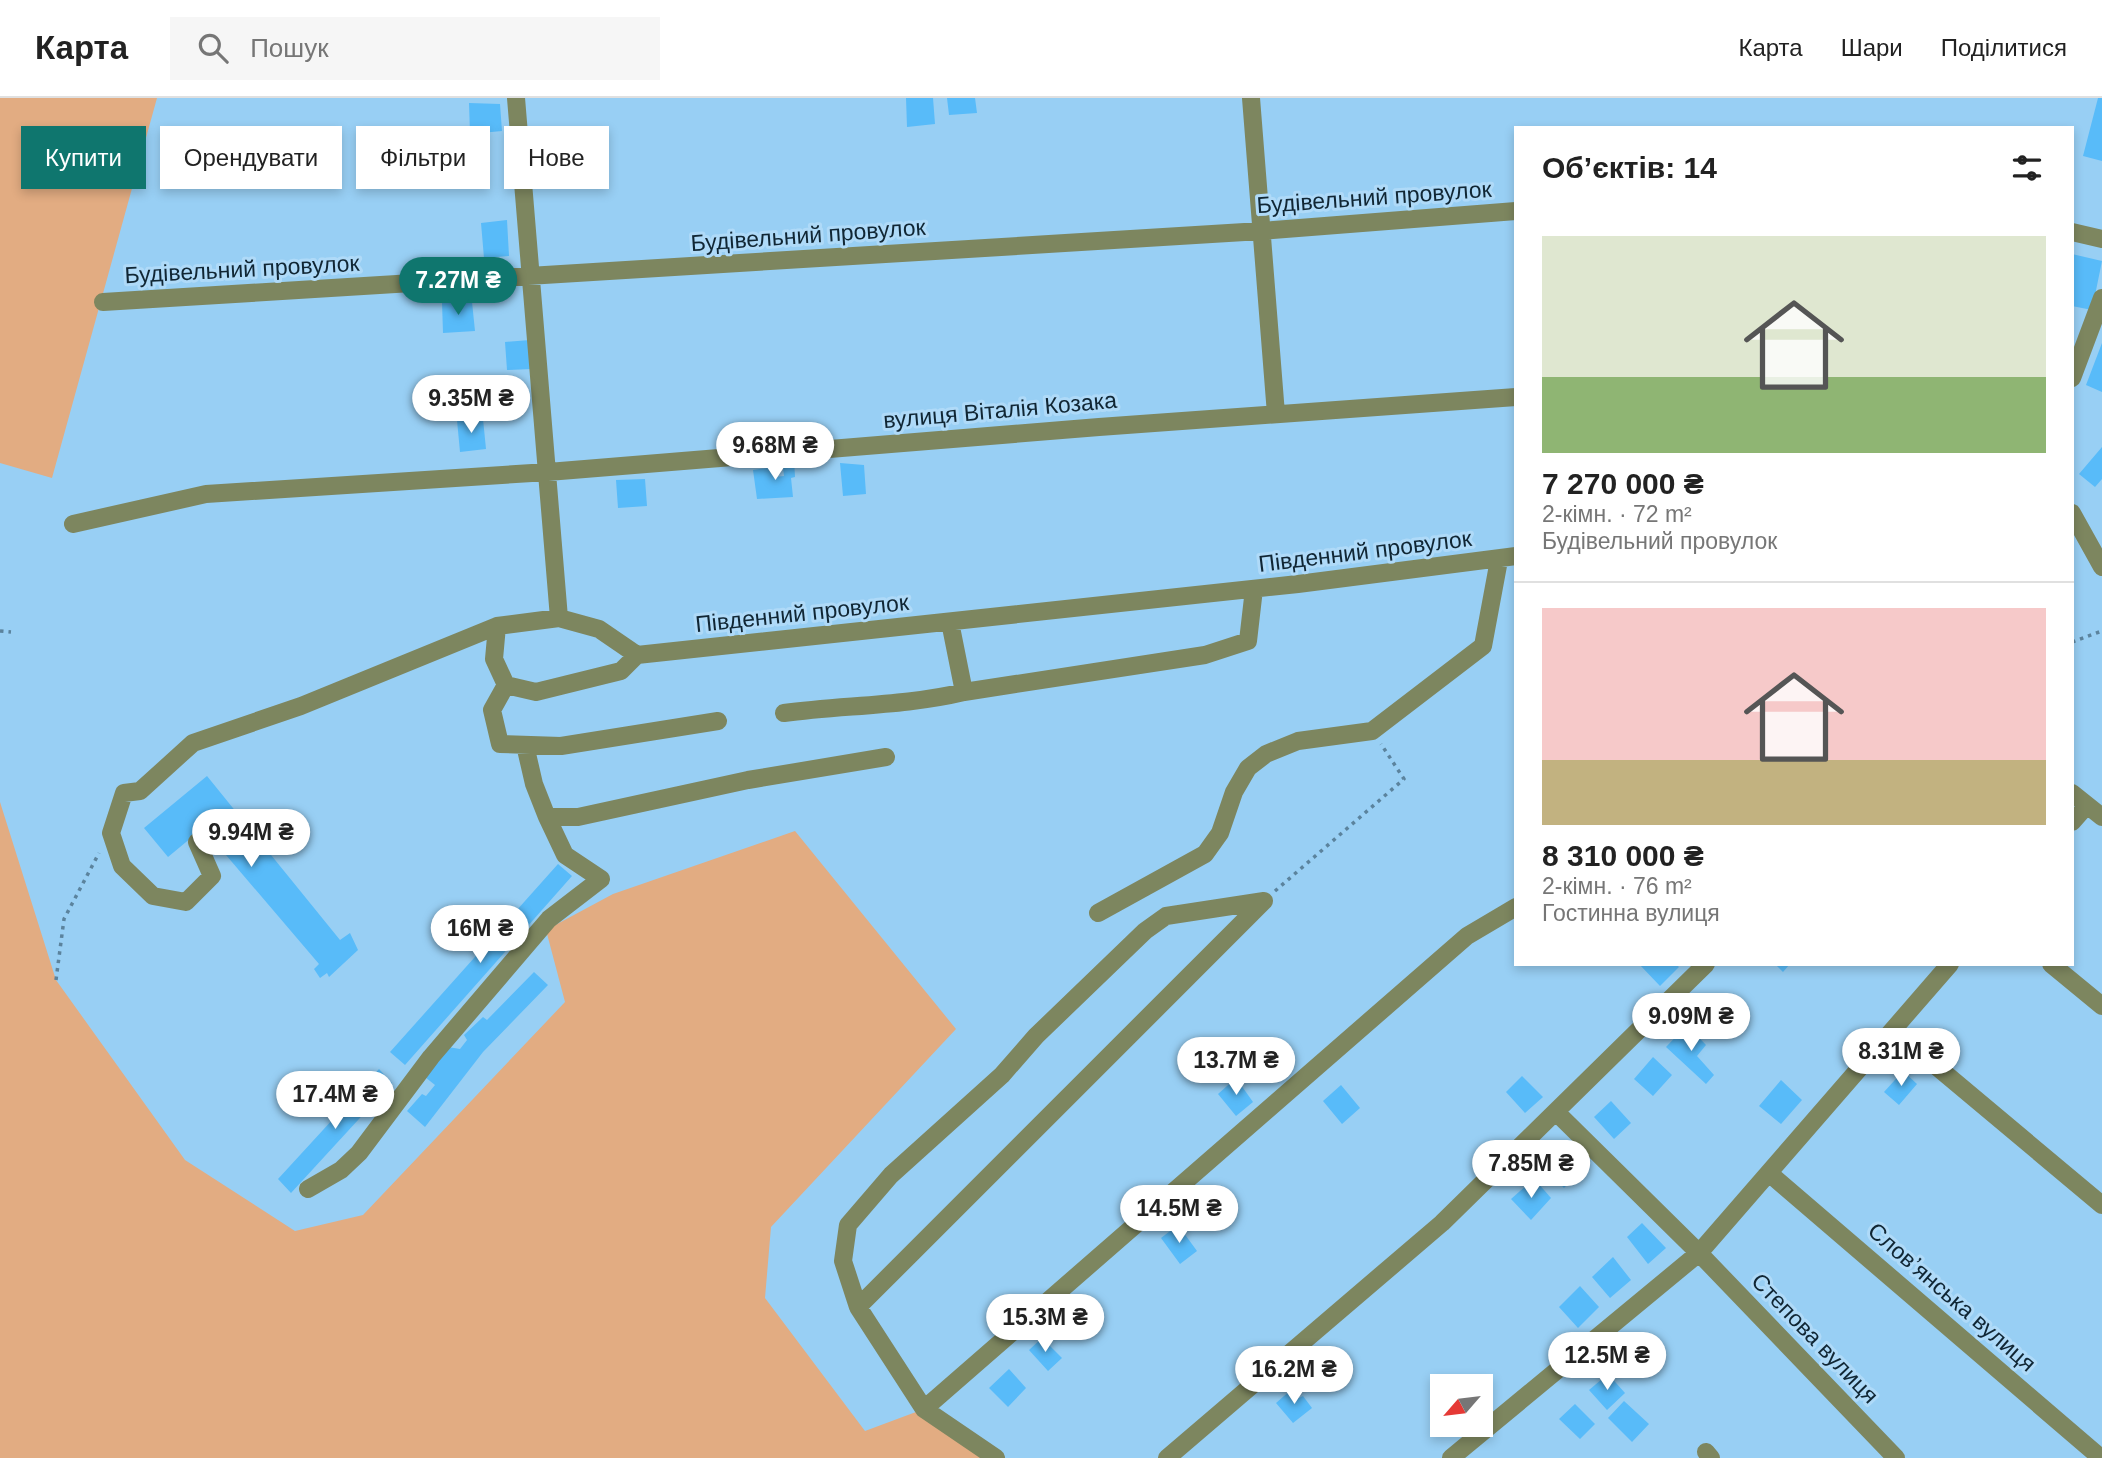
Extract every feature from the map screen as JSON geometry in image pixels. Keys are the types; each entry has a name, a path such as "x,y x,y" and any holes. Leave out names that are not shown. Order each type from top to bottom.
{"street":[{"path":"516,98 533,276 559,618"},
{"path":"1251,98 1276,414"},
{"name":"Будівельний провулок","path":"103,302 1261,231 1514,211"},
{"path":"2074,233 2102,239"},
{"path":"2074,373 2102,298"},
{"name":"вулиця Віталія Козака","path":"73,524 206,495 548,472 1514,397"},
{"path":"2074,517 2102,567"},
{"path":"1098,914 1205,854 1220,833 1234,792 1248,768 1266,754 1298,741 1372,731 1483,646 1507,558"},
{"name":"Південний провулок","path":"637,655 1254,589 1507,558"},
{"path":"784,713 849,704 932,700 964,692 1205,655 1248,641 1254,589"},
{"path":"197,842 212,876 186,902 153,896 122,866 111,833 124,793 140,791 193,743 301,706 497,626 559,618 599,629 637,655 621,671 536,692 506,685"},
{"path":"950,622 964,692"},
{"path":"497,626 494,659 506,685"},
{"path":"506,685 492,709 500,744 561,746 718,721"},
{"path":"308,1189 325,1182 359,1153 431,1057 550,919 601,879 565,855 534,784 525,745"},
{"path":"547,817 578,817 748,780 886,757"},
{"path":"2074,795 2102,817"},
{"path":"2074,820 2087,805"},
{"path":"858,1307 1264,901"},
{"path":"996,1458 924,1409 858,1307 843,1261 848,1225 891,1175 1002,1075 1036,1036 1145,931 1166,916 1264,901"},
{"path":"924,1409 1467,936 1514,907"},
{"path":"1167,1458 1442,1223 1704,966"},
{"path":"1451,1458 1699,1253 1948,966"},
{"path":"2053,966 2102,1006"},
{"path":"1894,1030 2102,1205"},
{"name":"Степова вулиця","path":"1556,1112 1699,1253 1896,1458"},
{"name":"Словʼянська вулиця","path":"1770,1174 2101,1458"}],"path":[{"path":"0,631 11,632"},
{"path":"2074,641 2102,631"},
{"path":"1264,901 1404,779 1372,731"},
{"path":"56,980 64,919 111,833"}],"shaded area":[{"path":"0,98 157,98 146,138 146,126 21,126 21,189 132,189 52,478 0,463"},
{"path":"0,802 56,980 185,1160 295,1231 363,1215 565,1002 546,930 613,894 795,831 956,1029 771,1227 765,1298 865,1431 924,1409 996,1458 0,1458"}],"building":[{"path":"906,98 933,98 935,124 907,127"},
{"path":"947,98 975,98 977,113 949,115"},
{"path":"2098,98 2102,98 2102,161 2083,156"},
{"path":"469,103 500,104 502,131 490,132 490,126 470,126"},
{"path":"507,220 509,256 484,258 481,223"},
{"path":"2074,254 2102,261 2092,310 2074,306"},
{"path":"442,302 472,302 475,331 443,333"},
{"path":"530,340 532,369 507,370 505,342"},
{"path":"2102,343 2102,392 2086,385"},
{"path":"483,419 486,449 460,452 457,420"},
{"path":"2102,447 2102,479 2095,487 2079,474"},
{"path":"794,458 795,477 791,478 793,497 757,499 753,470 773,467 774,477 784,476 782,459"},
{"path":"840,463 864,465 866,494 843,496"},
{"path":"645,479 647,506 618,508 616,480"},
{"path":"207,776 340,940 350,933 358,950 329,977 327,973 320,978 314,969 319,964 203,828 168,857 144,828"},
{"path":"558,864 572,876 405,1065 390,1052"},
{"path":"1641,966 1679,967 1660,986"},
{"path":"1777,966 1788,966 1783,972"},
{"path":"534,972 548,985 483,1052 425,1127 407,1111 422,1094 426,1096 435,1085 425,1077 448,1047 460,1049 467,1040 464,1035 483,1017 487,1020"},
{"path":"1687,1025 1706,1045 1697,1056 1714,1075 1706,1084 1666,1047"},
{"path":"1653,1057 1672,1075 1653,1096 1634,1079"},
{"path":"379,1069 392,1083 291,1193 278,1179"},
{"path":"1903,1071 1917,1084 1899,1105 1884,1092"},
{"path":"1522,1076 1543,1097 1525,1113 1506,1092"},
{"path":"1236,1078 1253,1102 1236,1116 1218,1094"},
{"path":"1781,1080 1802,1100 1781,1124 1759,1106"},
{"path":"1341,1085 1360,1108 1342,1124 1323,1101"},
{"path":"1611,1101 1631,1123 1614,1139 1594,1117"},
{"path":"1560,1151 1567,1158 1571,1153 1584,1167 1564,1188 1544,1167"},
{"path":"1537,1182 1551,1198 1531,1220 1511,1199 1528,1184 1531,1187"},
{"path":"1642,1223 1666,1248 1648,1264 1627,1237"},
{"path":"1178,1225 1197,1251 1180,1264 1161,1238"},
{"path":"1613,1257 1631,1280 1610,1298 1592,1277"},
{"path":"1580,1286 1599,1307 1578,1328 1559,1307"},
{"path":"1042,1338 1062,1358 1048,1371 1029,1350"},
{"path":"1639,1346 1657,1362 1643,1377 1625,1359"},
{"path":"1009,1369 1026,1388 1008,1407 989,1388"},
{"path":"1608,1374 1625,1393 1607,1410 1589,1390"},
{"path":"1292,1389 1299,1398 1303,1396 1312,1408 1293,1423 1276,1403"},
{"path":"1624,1401 1649,1424 1632,1442 1608,1418"},
{"path":"1575,1404 1595,1424 1580,1439 1559,1419"}]}
